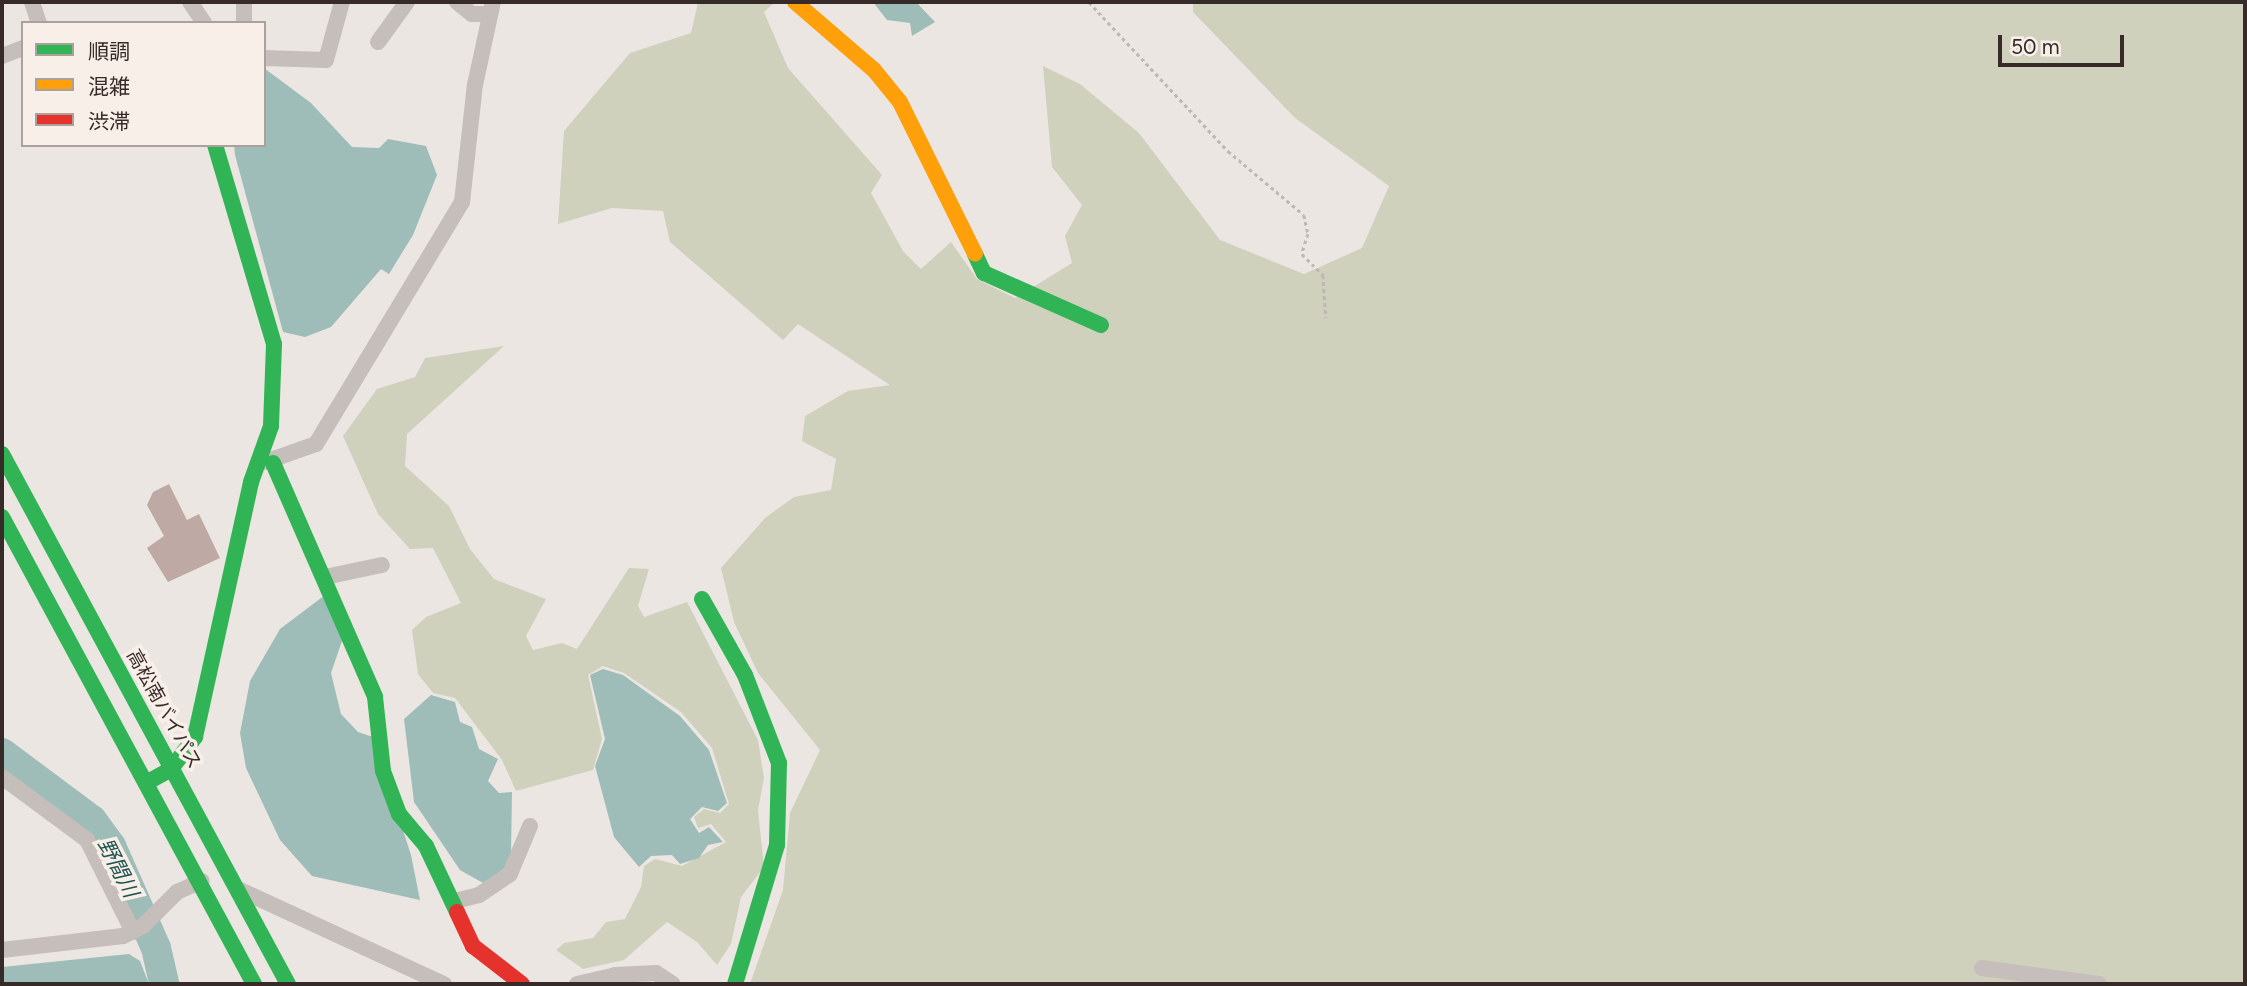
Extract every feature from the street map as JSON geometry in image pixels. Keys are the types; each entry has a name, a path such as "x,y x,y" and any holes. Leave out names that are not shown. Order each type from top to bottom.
{"main road":[{"path":"795,2 874,70 900,102 984,273 1101,325"},
{"path":"146,783 172,769 188,750 200,719 232,560 266,462 271,426 274,344 216,147"},
{"name":"高松南バイパス","path":"2,454 288,984"},
{"path":"266,462 325,578 375,696 383,771 399,814 426,846 455,901 473,946 522,984"},
{"path":"2,517 254,984"},
{"path":"702,600 745,675 779,763 777,845 735,984"}],"street":[{"path":"32,2 37,21"},
{"path":"190,2 203,21"},
{"path":"244,2 244,21"},
{"path":"266,58 326,60 342,2"},
{"path":"378,42 407,2"},
{"path":"266,462 316,444 462,202 490,8 472,14 457,2"},
{"path":"2,57 21,49"},
{"path":"325,578 382,565"},
{"path":"2,778 87,840 133,932"},
{"path":"455,901 480,895 510,874 530,825"},
{"path":"2,950 133,932 153,917 177,892 197,880 214,844"},
{"path":"197,880 267,900 444,984"},
{"path":"240,958 240,928 249,909 267,900"},
{"path":"1982,968 2099,984"},
{"path":"577,984 615,975 656,973 673,984"}],"path":[{"path":"1088,2 1228,151 1304,215 1308,234 1302,254 1323,275 1326,318"}],"green space":[{"path":"698,2 775,2 764,12 788,68 882,175 871,193 903,251 921,269 951,242 977,279 1015,298 1072,263 1065,236 1082,205 1052,167 1043,66 1080,84 1139,133 1220,240 1304,274 1362,248 1389,186 1295,118 1193,12 1193,2 2245,2 2245,984 750,984 783,890 790,813 820,750 758,673 734,622 721,568 765,518 794,497 831,490 836,459 802,441 805,416 848,391 890,385 798,324 783,340 670,242 663,211 612,208 558,224 564,131 630,53 691,33"},
{"path":"504,346 407,434 405,466 449,506 470,549 494,579 546,599 526,636 533,650 562,643 577,649 629,568 649,569 638,606 644,617 687,602 758,740 764,778 758,810 764,867 741,897 731,944 717,965 697,942 667,922 624,960 583,969 556,950 564,943 593,938 606,922 625,919 641,887 644,866 655,859 682,866 726,842 711,824 698,828 694,817 704,809 720,813 729,804 712,748 681,712 624,673 603,666 588,675 602,739 593,770 516,791 502,760 455,698 433,693 418,674 412,630 426,617 461,603 433,548 410,549 378,514 343,436 377,389 415,377 425,358"}],"water":[{"path":"873,2 916,2 935,22 912,36 910,23 887,20"},
{"path":"266,69 311,103 352,147 379,148 388,139 426,146 437,175 413,235 389,274 381,269 331,327 305,337 283,332 234,147 266,147"},
{"path":"325,595 344,635 331,673 341,714 358,732 373,737 411,855 420,900 312,876 280,840 246,768 240,733 250,681 280,629"},
{"path":"603,669 623,675 680,716 709,750 727,803 718,811 702,807 690,819 699,833 709,827 723,842 708,845 699,858 680,864 672,855 651,856 639,867 614,837 595,766 605,739 590,675"},
{"path":"431,695 455,702 460,722 472,727 479,749 498,759 488,781 499,793 512,792 511,855 505,868 483,883 460,870 414,802 404,719"},
{"path":"129,954 140,961 149,984 2,984 2,967"}],"building":[{"path":"169,484 187,520 199,514 220,558 168,582 147,548 164,536 147,505 153,492"}],"waterway":[{"name":"野間川","path":"2,753 92,820 111,846 156,948 164,984"}],"traffic: fast":[{"path":"146,783 171,769 195,737 251,482 271,426 274,344 216,147"},
{"path":"975,254 984,273 1101,325"},
{"path":"2,454 288,984"},
{"path":"273,463 375,697 383,771 399,814 426,846 457,912"},
{"path":"2,517 254,984"},
{"path":"702,599 745,675 779,763 777,845 735,984"}],"traffic: slow":[{"path":"795,2 874,70 900,102 975,254"}],"traffic: jam":[{"path":"457,912 473,946 522,984"}]}
